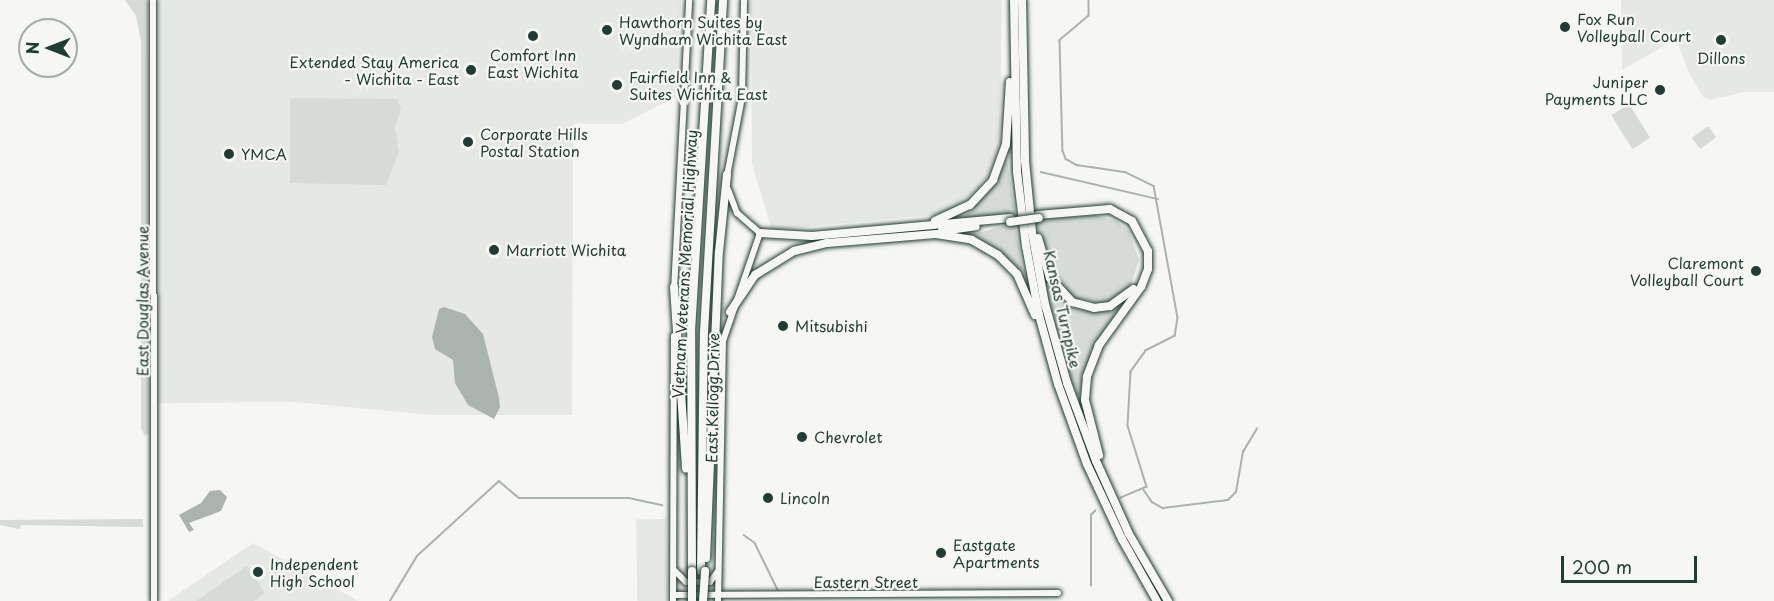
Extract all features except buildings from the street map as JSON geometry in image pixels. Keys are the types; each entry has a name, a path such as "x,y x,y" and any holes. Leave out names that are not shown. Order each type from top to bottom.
{"highway":[{"name":"Vietnam Veterans Memorial Highway","path":"692,601 699,571 692,556 691,331 711,0"},
{"name":"Vietnam Veterans Memorial Highway","path":"702,601 699,571 704,332 723,0"},
{"name":"Kansas Turnpike","path":"1014,0 1020,207 1048,350 1091,474 1157,601"},
{"name":"Kansas Turnpike","path":"1022,0 1028,200 1055,341 1080,423 1112,499 1168,601"},
{"path":"919,226 970,206 998,169 1008,130 1014,28"},
{"path":"699,571 719,252 727,174"},
{"path":"1028,200 1046,268 1066,298 1080,305 1102,308 1128,295 1142,273 1144,256 1137,233 1126,222 1103,212 1039,217"},
{"path":"760,233 789,237 1010,220 1110,209 1132,221 1146,243 1149,260 1145,278 1100,345 1085,389 1092,433 1112,499"},
{"path":"906,237 1010,220"},
{"path":"730,312 752,278 787,254 827,243 906,237 963,237 998,255 1017,274 1048,350"},
{"path":"674,287 692,556"}],"main road":[{"name":"East Douglas Avenue","path":"153,0 154,601"},
{"path":"673,598 674,287 689,1"},
{"path":"744,1 742,97 727,174 734,208 744,222 760,233"},
{"name":"East Kellogg Drive","path":"718,598 723,341 730,312 760,233"},
{"path":"673,569 682,581 706,582 713,579 719,569"},
{"name":"Eastern Street","path":"673,598 718,598 763,594 1058,593"}],"shaded area":[{"path":"125,0 148,0 149,433 145,436 141,428 141,41 136,16"},
{"path":"159,0 681,0 675,97 622,124 573,124 572,415 431,415 296,402 159,403"},
{"path":"751,0 1002,0 1000,141 990,172 972,194 952,210 931,215 772,230 752,164"},
{"path":"1621,0 1774,0 1774,92 1744,92 1710,100 1703,97 1689,73 1676,39 1622,70"},
{"path":"290,98 398,99 401,108 395,128 399,152 386,185 290,183"},
{"path":"1629,104 1650,138 1632,149 1611,115"},
{"path":"1708,126 1716,137 1700,149 1692,138"},
{"path":"1007,160 1015,213 962,219 985,195"},
{"path":"1095,215 1116,221 1129,231 1139,260 1130,288 1115,300 1102,304 1071,297 1044,250 1036,220"},
{"path":"1015,223 1023,272 1018,273 967,236"},
{"path":"1051,287 1072,307 1089,311 1109,309 1127,300 1093,348 1080,395 1075,396 1055,328 1046,289"},
{"path":"444,307 465,314 483,334 499,398 500,407 494,419 468,405 455,383 453,360 435,349 432,337 439,309"},
{"path":"220,490 227,497 221,511 189,523 194,530 189,532 179,515 201,503 210,491"},
{"path":"143,519 143,527 21,525 20,529 0,525 0,520"},
{"path":"666,519 667,601 637,601 636,520"},
{"name":"Independent High School","path":"253,543 358,601 168,601"},
{"path":"247,566 265,593 254,601 196,601"}],"waterway":[{"path":"1089,0 1089,16 1060,40 1063,151 1066,159 1077,165 1125,172 1154,186 1178,318 1175,336 1146,351 1131,372 1128,426 1147,487 1121,498"},
{"path":"1041,172 1158,199"},
{"path":"1144,490 1152,502 1163,508 1228,500 1236,492 1243,452 1257,429"},
{"path":"390,601 417,556 499,481 519,498 629,498 662,505"},
{"path":"1091,586 1091,515 1095,511"},
{"path":"744,535 755,543 779,592"}],"place":[{"name":"Fox Run Volleyball Court","path":"1565,27"},
{"name":"Hawthorn Suites by Wyndham Wichita East","path":"607,30"},
{"name":"Comfort Inn East Wichita","path":"533,36"},
{"name":"Dillons","path":"1721,40"},
{"name":"Extended Stay America - Wichita - East","path":"471,70"},
{"name":"Fairfield Inn & Suites Wichita East","path":"617,85"},
{"name":"Juniper Payments LLC","path":"1660,90"},
{"name":"Corporate Hills Postal Station","path":"468,142"},
{"name":"YMCA","path":"229,154"},
{"name":"Marriott Wichita","path":"494,250"},
{"name":"Claremont Volleyball Court","path":"1756,271"},
{"name":"Mitsubishi","path":"783,326"},
{"name":"Chevrolet","path":"802,437"},
{"name":"Lincoln","path":"768,498"},
{"name":"Eastgate Apartments","path":"941,553"},
{"name":"Independent High School","path":"258,572"}]}
